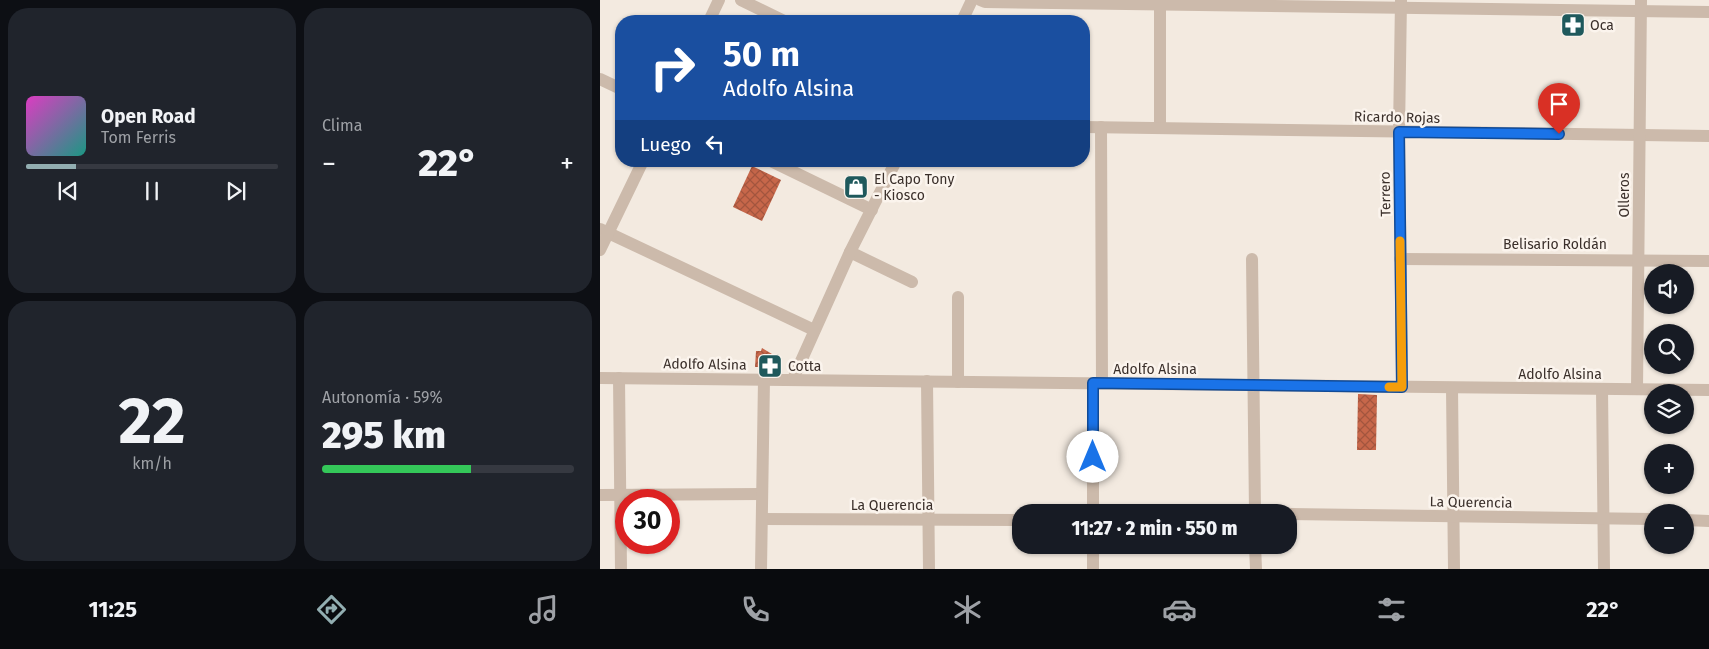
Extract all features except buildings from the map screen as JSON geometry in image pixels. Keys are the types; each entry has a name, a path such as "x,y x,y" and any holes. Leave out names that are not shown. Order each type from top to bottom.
{"street":[{"path":"712,15 719,0"},
{"path":"741,0 772,15"},
{"path":"965,15 972,0"},
{"path":"980,0 985,2 1641,6 1709,12"},
{"path":"1160,2 1160,128"},
{"name":"Terrero","path":"1401,4 1399,132 1402,387"},
{"name":"Olleros","path":"1636,389 1641,6"},
{"path":"600,79 615,87"},
{"name":"Ricardo Rojas","path":"1090,127 1709,136"},
{"path":"1093,504 1101,127"},
{"path":"600,250 604,231 640,167"},
{"path":"782,167 872,210"},
{"path":"792,379 850,252 893,167"},
{"path":"604,231 814,330"},
{"path":"850,252 912,282"},
{"path":"1252,259 1255,504"},
{"name":"Belisario Roldán","path":"1400,259 1709,260"},
{"path":"958,297 958,382"},
{"name":"Adolfo Alsina","path":"600,378 1709,390"},
{"path":"619,378 619,489"},
{"path":"760,569 764,380"},
{"path":"927,381 929,569"},
{"path":"1452,388 1454,569"},
{"path":"1602,389 1604,569"},
{"path":"600,495 615,494"},
{"path":"680,494 762,494"},
{"name":"La Querencia","path":"1297,514 1644,519"},
{"name":"La Querencia","path":"762,519 1012,520"},
{"path":"1694,520 1709,521"},
{"path":"621,554 621,569"},
{"path":"1093,554 1093,569"},
{"path":"1255,554 1256,569"}],"slow traffic":[{"path":"1389,387 1402,387 1400,241"}],"place":[{"name":"Oca","path":"1573,25"},
{"name":"El Capo Tony - Kiosco","path":"856,187"},
{"name":"Cotta","path":"770,366"}],"route":[{"path":"1093,457 1093,383 1402,387 1399,132 1559,134"}]}
